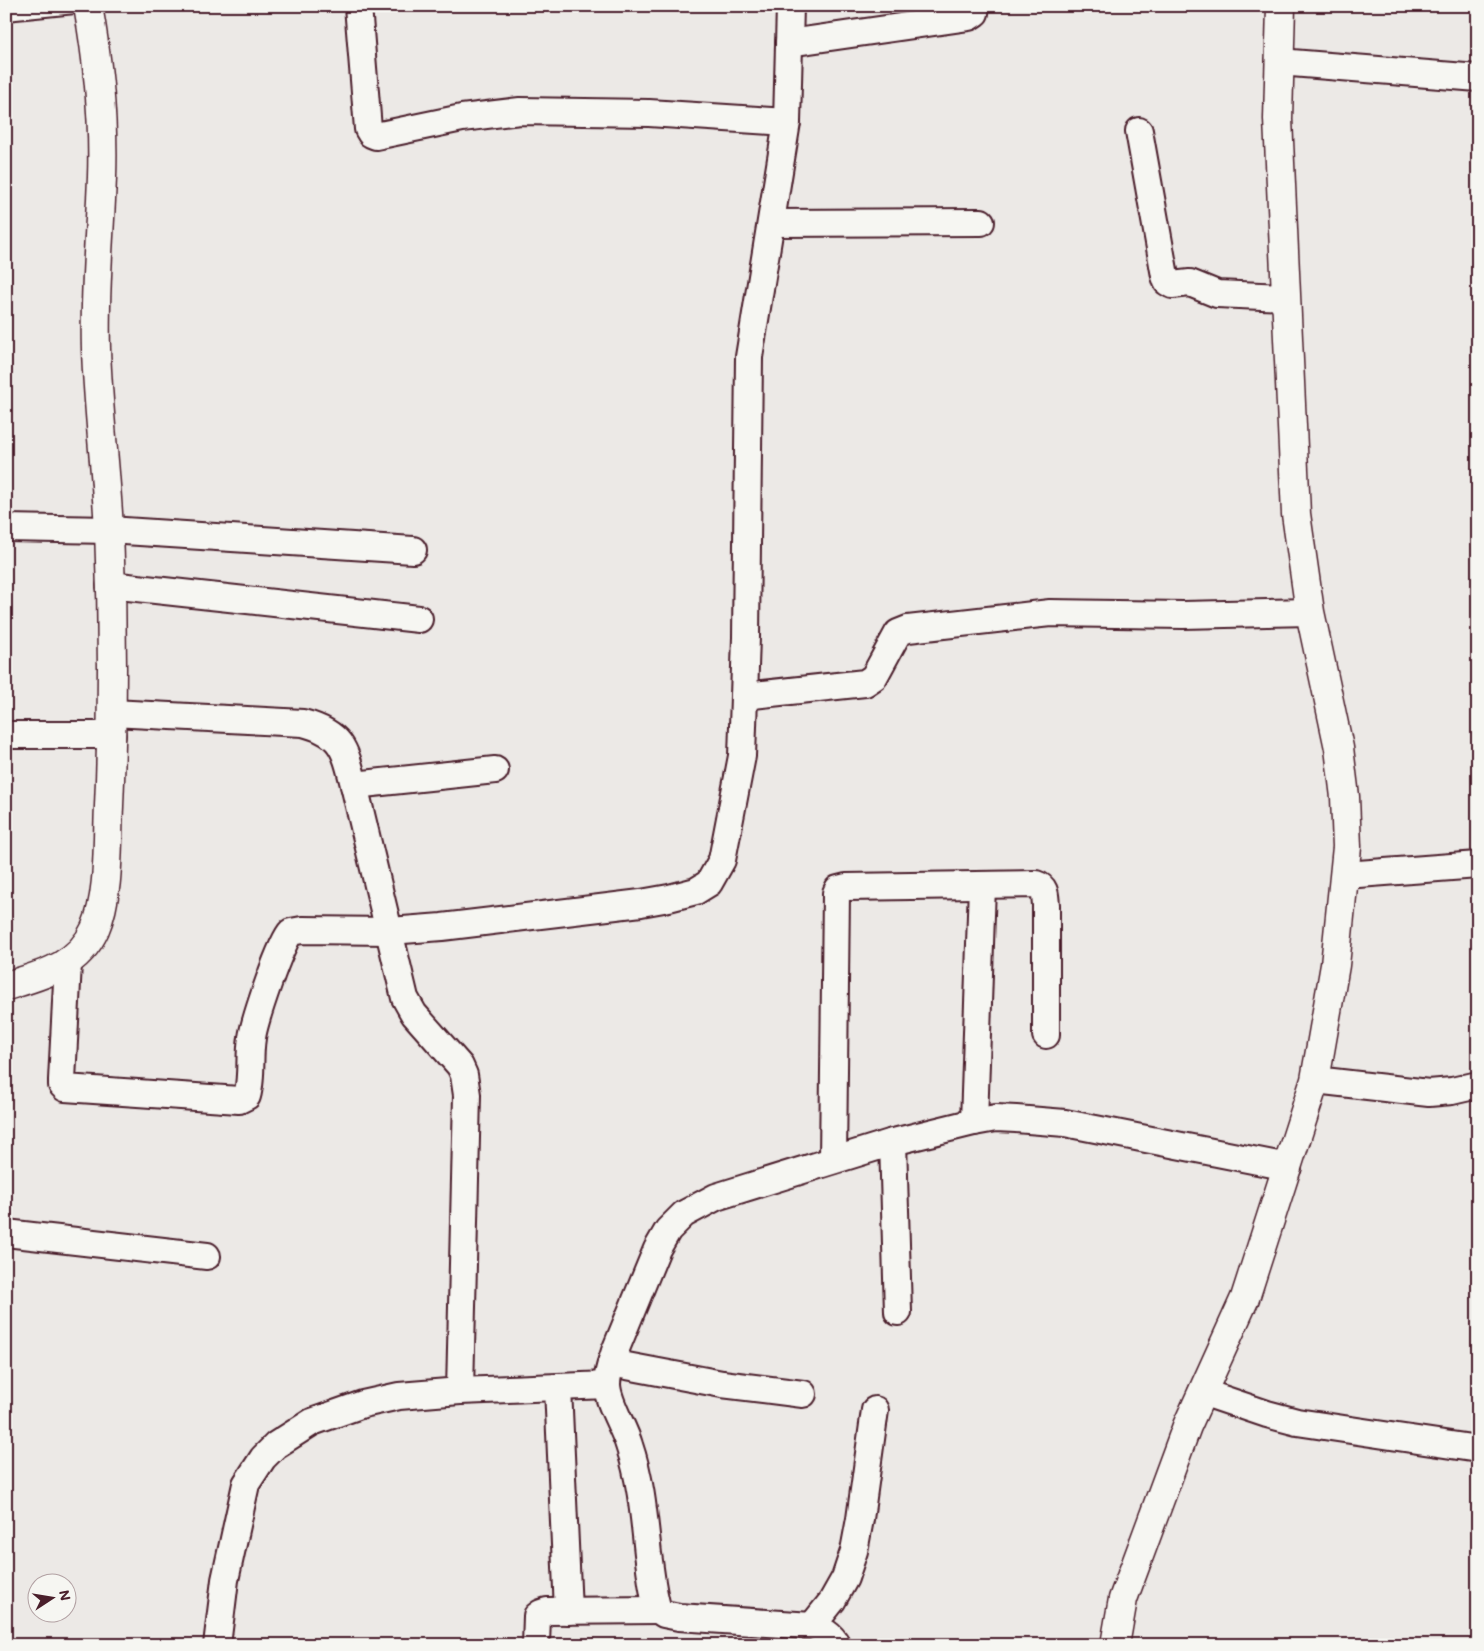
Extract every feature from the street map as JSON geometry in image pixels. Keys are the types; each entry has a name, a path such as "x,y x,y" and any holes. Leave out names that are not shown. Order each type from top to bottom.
{"street":[{"path":"6,986 50,972 68,963 87,944 95,928 105,885 112,724 109,530 96,349 102,175 101,111 97,56 86,6"},
{"path":"358,6 368,129 371,134 376,136 462,118 520,111 649,113 787,122"},
{"path":"68,963 62,1080 62,1085 65,1088 239,1100 247,1096 248,1092 254,1028 282,946 288,935 295,930 390,931 442,927 641,903 696,891 709,882 722,860 742,756 746,637 749,357 787,122 790,6"},
{"path":"789,43 969,17 975,12 976,6"},
{"path":"1115,1645 1123,1599 1187,1426 1245,1298 1315,1080 1335,965 1348,847 1345,797 1339,748 1310,612 1296,514 1278,119 1281,6"},
{"path":"1279,62 1478,78"},
{"path":"1139,130 1167,282 1172,284 1192,284 1217,294 1286,297"},
{"path":"772,223 981,222"},
{"path":"6,528 109,530 413,550"},
{"path":"110,584 419,619"},
{"path":"744,696 865,683 874,677 898,633 908,629 1050,613 1183,615 1310,612"},
{"path":"6,735 112,724 303,724 329,733 337,740 344,752 354,785 405,998 414,1014 460,1066 466,1084 460,1391"},
{"path":"354,785 495,770"},
{"path":"1344,875 1478,865"},
{"path":"833,1160 837,891 841,888 1036,884 1043,889 1046,905 1046,1035"},
{"path":"974,1122 982,885"},
{"path":"1315,1080 1429,1093 1452,1091 1478,1085"},
{"path":"658,1610 635,1467 629,1445 612,1404 609,1374 657,1249 668,1230 684,1214 716,1198 833,1160 893,1142 996,1118 1065,1123 1288,1167"},
{"path":"893,1142 898,1312"},
{"path":"6,1233 207,1256"},
{"path":"216,1645 224,1580 246,1484 263,1458 276,1444 312,1422 370,1403 399,1396 460,1391 558,1388 609,1374 722,1384 803,1394"},
{"path":"558,1388 568,1611"},
{"path":"1202,1392 1267,1414 1298,1422 1478,1449"},
{"path":"812,1626 832,1601 845,1578 854,1550 875,1410"},
{"path":"536,1645 537,1616 541,1612 658,1610 664,1614 679,1617 812,1626 826,1631 837,1645"}],"lane":[{"path":"6,14 86,6"}]}
